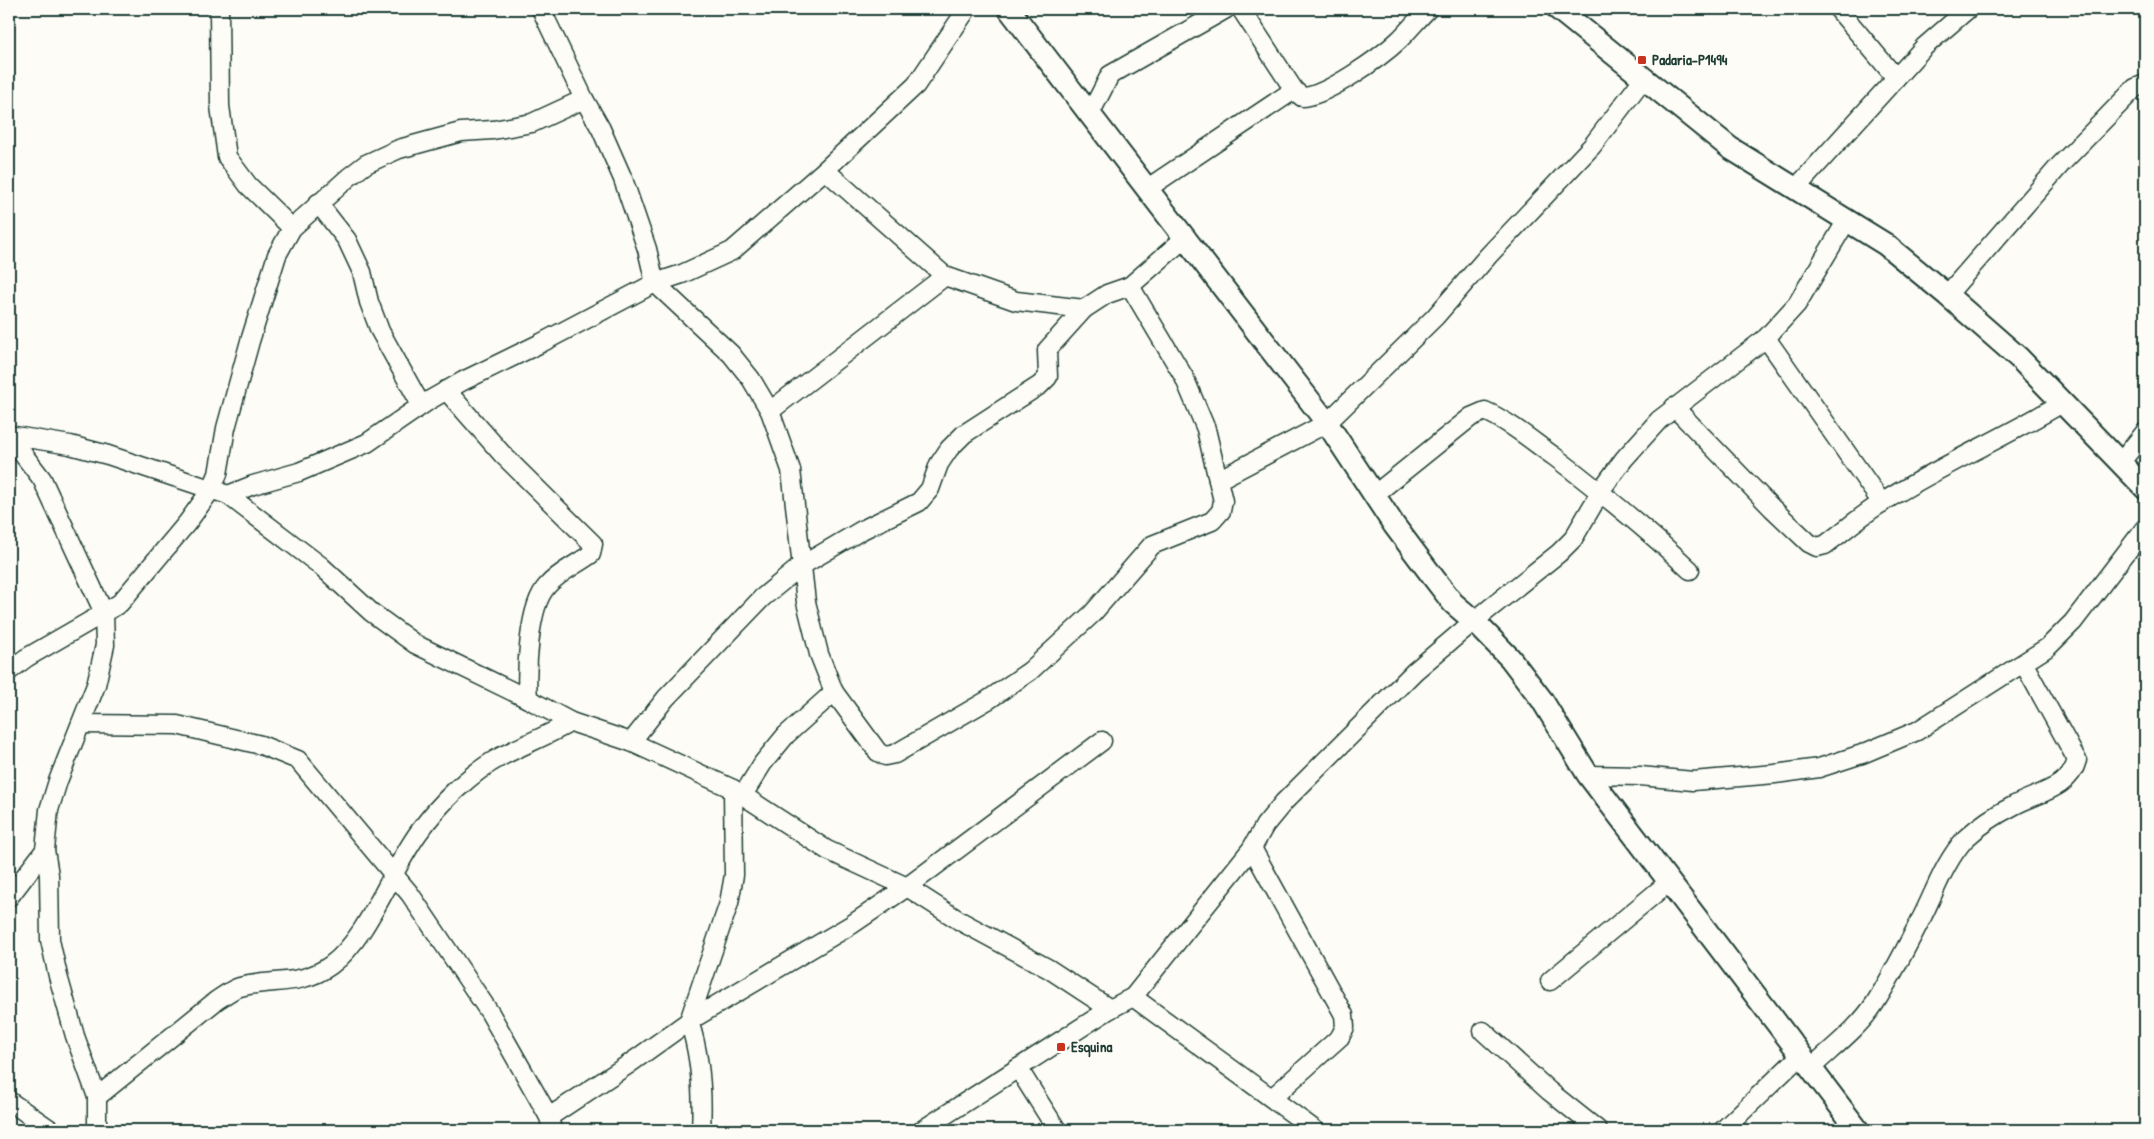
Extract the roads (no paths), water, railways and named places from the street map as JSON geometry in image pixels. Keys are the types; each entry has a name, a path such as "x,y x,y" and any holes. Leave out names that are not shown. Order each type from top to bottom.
{"street":[{"path":"219,9 220,106 227,157 248,184 292,228"},
{"path":"541,9 584,99 601,129 623,179 647,249 655,283 731,354 751,379 770,411 791,470 806,602 819,654 834,692 878,752 885,756 895,754 988,700 1030,671 1092,614 1152,545 1212,521 1221,511 1223,501 1206,428 1184,377 1130,286"},
{"path":"228,495 253,484 299,472 367,443 446,390 542,343 655,283 682,274 732,251 825,170 916,85 967,9"},
{"path":"1009,9 1327,423 1394,525 1453,603 1474,620 1510,658 1542,700 1588,775 1858,1130"},
{"path":"1090,114 1110,75 1226,9"},
{"path":"1241,9 1294,90 1302,97 1312,97 1343,81 1398,41 1428,9"},
{"path":"1560,9 1643,79 1730,148 1885,244 1948,295 2018,358 2122,462 2145,488"},
{"path":"1838,9 1896,78"},
{"path":"1797,188 1924,47 1968,9"},
{"path":"1218,480 1327,423 1436,317 1488,256 1592,146 1643,79"},
{"path":"1948,295 2061,164 2135,88 2145,84"},
{"path":"1148,188 1294,90"},
{"path":"9,671 26,658 120,603 188,523 211,490 218,474 226,428 250,341 277,255 292,228 318,203 366,164 399,149 460,132 493,130 532,123 584,99"},
{"path":"825,170 945,276 1016,301 1084,309"},
{"path":"318,203 347,240 362,272 369,302 380,330 421,405"},
{"path":"922,1130 1110,1009 1134,997 1252,848 1265,825 1298,788 1408,678 1474,620 1560,553 1584,523 1624,459 1659,420 1766,338 1797,304 1846,220"},
{"path":"631,742 666,698 731,628 762,598 801,566 862,530 919,502 930,489 939,464 959,439 1040,385 1048,377 1047,350 1084,309 1107,294 1130,286 1186,237"},
{"path":"770,411 945,276"},
{"path":"1766,338 1882,503"},
{"path":"446,390 503,455 593,544 590,554 558,575 545,588 539,600 533,621 526,672 528,699"},
{"path":"1674,407 1778,514 1809,543 1817,547 1825,545 1882,503 2062,403"},
{"path":"1374,495 1471,417 1485,411 1521,432 1602,493 1639,522 1690,570"},
{"path":"2122,462 2145,432"},
{"path":"9,436 70,445 108,455 228,495 321,566 377,616 415,644 571,722 631,742 738,792 826,850 907,887 960,920 1049,969 1110,1009"},
{"path":"9,436 42,479 104,613 103,653 96,685 49,810 45,850 49,875 50,940 75,1036 97,1097 97,1130"},
{"path":"1588,775 1640,776 1693,781 1819,768 1862,754 1917,731 2048,647 2073,622 2145,528"},
{"path":"1723,1130 1806,1061 1865,1017 1875,1003 1922,917 1951,855 1968,836 2013,806 2061,784 2074,771 2078,760 2024,664"},
{"path":"701,1130 703,1091 694,1037 689,1021 729,903 734,875 738,792 786,735 834,692"},
{"path":"97,1097 217,1000 238,988 260,983 296,982 312,977 331,966 344,955 362,928 393,872 418,833 466,781 500,757 571,722"},
{"path":"81,724 177,726 226,736 290,755 306,767 361,837 393,872 421,909 490,1013 550,1123 689,1021 850,925 907,887 1102,741"},
{"path":"1252,848 1344,1015 1345,1027 1340,1037 1272,1098"},
{"path":"9,897 45,850"},
{"path":"1550,981 1669,882"},
{"path":"1134,997 1315,1130"},
{"path":"1483,1031 1548,1091 1598,1130"},
{"path":"1018,1068 1057,1130"},
{"path":"9,1101 51,1130"}],"place":[{"name":"Padaria-P1494","path":"1642,60"},
{"name":"Esquina","path":"1061,1047"}]}
